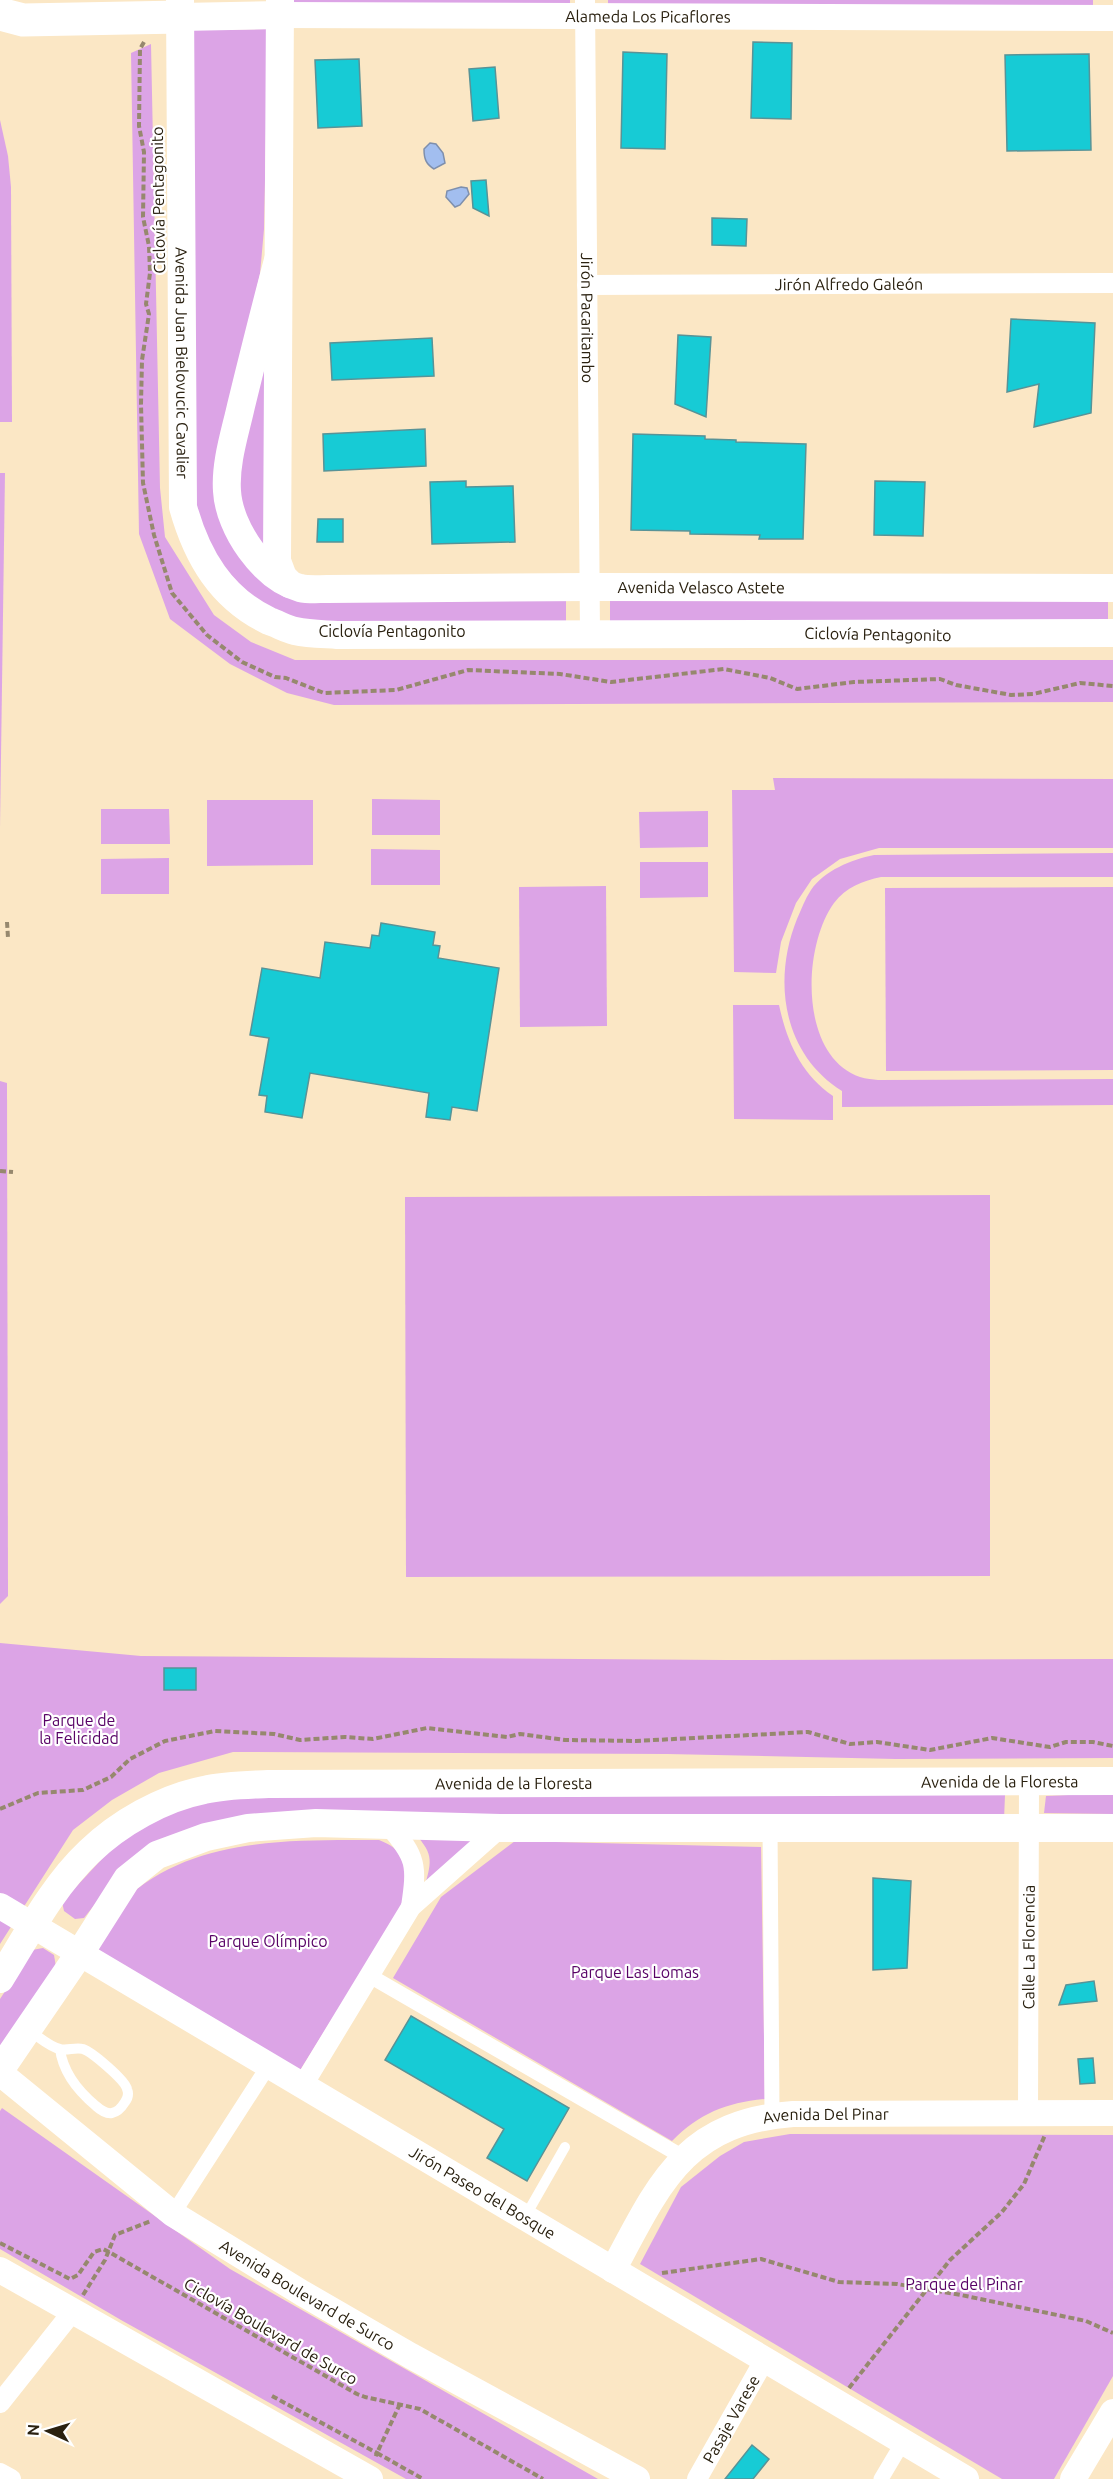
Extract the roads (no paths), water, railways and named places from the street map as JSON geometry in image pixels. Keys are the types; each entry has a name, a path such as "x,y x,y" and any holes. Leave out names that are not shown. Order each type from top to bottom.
{"highway":[{"path":"0,14 23,20 79,9 180,8"}],"main road":[{"name":"Alameda Los Picaflores","path":"180,8 280,8"},
{"name":"Avenida Juan Bielovucic Cavalier","path":"180,8 183,507 190,530 207,567 223,587 243,606 293,631 336,635 590,635"},
{"path":"280,8 277,561 283,578 292,585"},
{"path":"278,260 234,438 227,472 227,492 235,524 248,547 270,570 292,585"},
{"name":"Avenida Velasco Astete","path":"292,585 302,589 327,590 590,587 1113,588"},
{"path":"590,635 1113,633"},
{"name":"Avenida de la Floresta","path":"0,1979 73,1870 89,1852 135,1818 173,1800 203,1790 268,1784 1113,1781"},
{"path":"0,2072 127,1879 157,1855 206,1837 248,1828 316,1823 500,1828 770,1826 1113,1828"}],"street":[{"name":"Alameda Los Picaflores","path":"280,8 585,8 1113,18"},
{"name":"Jirón Pacaritambo","path":"585,8 590,635"},
{"name":"Jirón Alfredo Galeón","path":"587,285 1113,283"},
{"name":"Calle La Florencia","path":"1028,2113 1029,1781"},
{"path":"389,1826 407,1846 414,1862 415,1882 411,1907"},
{"path":"770,1826 772,2115"},
{"path":"303,2085 411,1907 500,1828"},
{"name":"Jirón Paseo del Bosque","path":"0,1906 966,2479"},
{"path":"370,1976 684,2157"},
{"path":"173,2214 269,2065"},
{"name":"Avenida Boulevard de Surco","path":"0,2072 173,2214 411,2356 637,2479"},
{"name":"Avenida Del Pinar","path":"620,2274 653,2195 666,2175 684,2157 725,2130 772,2115 1113,2113"},
{"path":"0,2270 370,2479"},
{"path":"0,2403 73,2311"},
{"name":"Pasaje Varese","path":"697,2479 765,2359"},
{"path":"1073,2479 1113,2412"},
{"path":"881,2479 903,2442"},
{"path":"0,2473 11,2479"}],"lane":[{"path":"28,2029 60,2049 85,2050 123,2080 128,2089 128,2097 119,2111 111,2114 104,2113 86,2098 67,2074 61,2062 60,2049"},
{"path":"525,2217 565,2147"}],"water":[{"path":"430,143 436,144 443,153 445,163 434,169 427,163 424,156 424,149"},
{"path":"461,187 467,188 469,194 460,205 455,207 446,197 447,191"}],"park label":[{"name":"Parque de la Felicidad","path":"79,1729"},
{"name":"Parque Olímpico","path":"268,1941"},
{"name":"Parque Las Lomas","path":"635,1972"},
{"name":"Parque del Pinar","path":"964,2284"}]}
